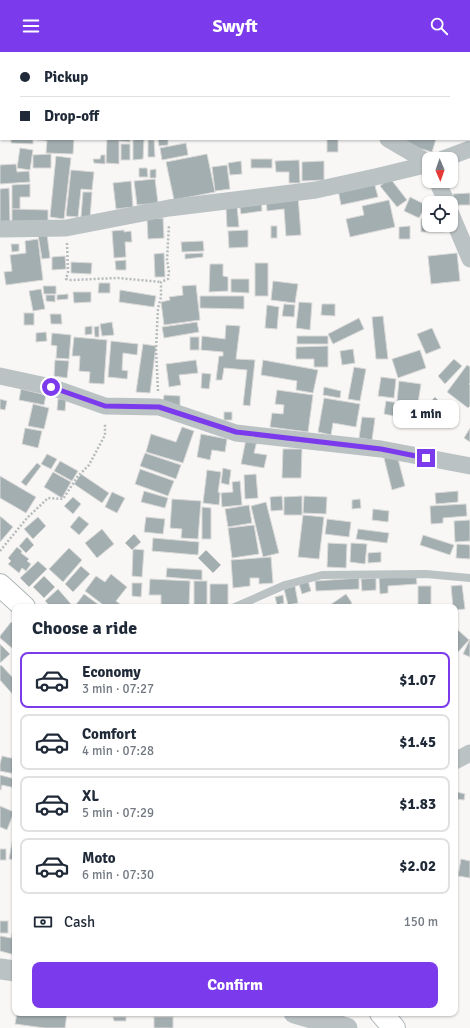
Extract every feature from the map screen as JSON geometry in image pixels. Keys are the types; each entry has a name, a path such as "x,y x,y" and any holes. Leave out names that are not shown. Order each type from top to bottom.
{"main road":[{"path":"0,585 21,604"},
{"path":"384,1016 394,1028"}],"street":[{"path":"390,140 422,159"},
{"path":"458,153 470,149"},
{"path":"0,229 66,228 169,208 316,190 422,165"},
{"path":"458,231 470,259"},
{"path":"0,376 51,387 105,406 159,407 236,432 381,449 470,466"},
{"path":"458,753 470,753"},
{"path":"458,759 470,753"},
{"path":"0,969 12,971"},
{"path":"305,1016 348,1028"}],"lane":[{"path":"242,604 285,585 322,575 426,574 470,578"}],"path":[{"path":"66,228 68,272 66,279 118,278 161,282 168,279 169,272 167,260 169,208"},
{"path":"159,407 156,349 161,282"},
{"path":"0,551 27,518 48,498 63,499 78,476 89,465 104,436 105,406"}],"building":[{"path":"11,140 33,140 33,144 11,143"},
{"path":"37,140 74,140 73,154 46,153 47,141"},
{"path":"107,140 130,140 130,142 119,141 119,164 106,163"},
{"path":"133,140 144,140 143,159 133,160"},
{"path":"148,140 154,140 155,157 148,157"},
{"path":"158,140 168,140 168,145 159,146"},
{"path":"327,140 338,140 338,152 327,152"},
{"path":"398,140 436,140 432,152 397,142"},
{"path":"186,143 188,155 162,160 160,148"},
{"path":"121,144 130,144 130,160 121,160"},
{"path":"20,148 33,150 30,170 17,168"},
{"path":"51,154 51,168 33,168 33,155"},
{"path":"207,154 215,192 174,200 166,162"},
{"path":"101,155 105,155 105,164 94,163 93,159 100,159"},
{"path":"56,156 71,158 64,219 50,217"},
{"path":"251,159 272,159 272,168 251,168"},
{"path":"299,160 300,183 289,183 289,172 276,172 275,161"},
{"path":"241,161 242,174 230,175 228,163"},
{"path":"324,161 324,180 302,181 302,162"},
{"path":"16,164 17,172 29,171 30,182 0,184 0,165"},
{"path":"227,165 230,189 215,191 212,167"},
{"path":"139,168 147,168 148,177 139,177"},
{"path":"156,169 156,178 150,178 150,170"},
{"path":"71,170 94,172 92,190 81,189 78,217 66,216"},
{"path":"390,178 407,200 397,207 380,186"},
{"path":"155,179 158,203 137,205 134,181"},
{"path":"131,181 133,207 116,209 113,183"},
{"path":"374,182 378,197 341,205 338,190"},
{"path":"30,184 30,197 20,197 20,209 12,209 12,185"},
{"path":"9,188 10,223 0,224 0,189"},
{"path":"83,192 92,192 90,218 81,217"},
{"path":"470,193 470,205 458,205 458,196 453,196 453,194"},
{"path":"298,196 301,235 286,236 284,209 267,211 266,198"},
{"path":"410,197 422,203 422,212 419,218 404,211"},
{"path":"261,199 262,211 241,214 239,202"},
{"path":"389,200 395,227 350,237 346,219 364,215 362,206"},
{"path":"237,206 239,227 227,227 226,207"},
{"path":"12,209 48,210 48,222 12,222"},
{"path":"163,218 164,238 148,239 147,219"},
{"path":"421,219 422,219 422,232"},
{"path":"271,226 277,226 277,238 271,238"},
{"path":"410,226 410,239 399,239 399,227"},
{"path":"124,230 124,232 131,231 132,242 125,242 126,257 114,258 112,231"},
{"path":"248,230 248,247 229,248 228,231"},
{"path":"47,234 50,258 42,259 38,235"},
{"path":"38,239 43,280 6,285 4,272 12,271 10,255 26,253 25,241"},
{"path":"203,241 204,251 182,252 181,242"},
{"path":"11,244 19,244 19,251 12,252"},
{"path":"164,253 165,277 155,277 154,254"},
{"path":"203,253 203,257 185,259 185,254"},
{"path":"457,253 460,281 431,284 428,256"},
{"path":"65,256 66,269 52,270 52,257"},
{"path":"126,260 126,270 116,270 115,261"},
{"path":"71,262 92,263 91,274 71,273"},
{"path":"255,263 268,263 268,296 255,296"},
{"path":"210,264 223,264 223,276 228,277 228,291 209,292"},
{"path":"231,279 249,279 249,293 231,292"},
{"path":"273,281 298,284 295,303 271,300"},
{"path":"99,283 110,283 110,293 98,293"},
{"path":"196,285 200,320 164,325 161,302 170,300 169,297 183,295 182,286"},
{"path":"43,286 56,286 56,294 44,294"},
{"path":"41,289 45,309 33,311 29,291"},
{"path":"120,290 156,296 154,307 119,302"},
{"path":"73,292 91,292 91,302 74,303"},
{"path":"68,294 68,299 57,300 57,295"},
{"path":"46,295 55,295 55,302 46,301"},
{"path":"200,296 244,296 244,309 200,308"},
{"path":"299,302 312,303 310,330 296,328"},
{"path":"284,304 295,305 294,317 282,316"},
{"path":"322,304 335,304 335,316 321,315"},
{"path":"267,305 279,307 277,329 265,328"},
{"path":"24,313 34,313 34,325 24,325"},
{"path":"50,314 61,314 62,324 51,324"},
{"path":"383,316 388,359 376,359 372,317"},
{"path":"359,318 364,329 333,344 328,334"},
{"path":"112,322 114,335 102,336 100,324"},
{"path":"197,322 199,332 164,338 162,327"},
{"path":"226,325 240,326 236,359 255,360 250,406 243,405 247,370 224,368 222,380 216,380 219,356 223,356 223,352 201,350 202,336 225,339"},
{"path":"92,326 92,334 85,335 85,327"},
{"path":"99,326 99,337 95,337 94,327"},
{"path":"432,328 441,348 426,354 417,334"},
{"path":"46,332 47,341 36,342 36,333"},
{"path":"52,333 71,335 69,359 56,358 57,346 51,345"},
{"path":"297,336 328,336 328,344 297,344"},
{"path":"74,337 107,340 104,384 89,383 90,372 79,371 80,356 72,356"},
{"path":"190,337 199,337 199,350 190,350"},
{"path":"111,341 138,344 137,355 123,353 122,370 128,371 127,379 108,377"},
{"path":"143,344 156,346 150,393 136,392"},
{"path":"328,346 328,367 314,367 314,359 296,359 296,347"},
{"path":"353,349 355,363 342,365 340,351"},
{"path":"420,350 426,368 398,378 392,359"},
{"path":"454,359 462,366 445,384 438,376"},
{"path":"55,360 69,361 67,378 54,376"},
{"path":"196,360 198,373 179,375 181,385 169,387 166,364"},
{"path":"263,360 318,370 313,393 296,390 297,381 261,375"},
{"path":"467,365 470,367 470,406 468,408 447,392"},
{"path":"354,367 366,369 360,401 348,399"},
{"path":"202,373 211,374 209,389 201,388"},
{"path":"381,377 396,379 394,398 378,396"},
{"path":"399,381 421,384 418,403 397,401"},
{"path":"324,387 341,391 340,398 323,395"},
{"path":"21,389 46,395 44,405 19,400"},
{"path":"277,390 313,395 308,432 270,427 272,413 283,414 284,405 275,404"},
{"path":"164,395 180,396 180,406 163,405"},
{"path":"435,397 440,402 430,411 426,406"},
{"path":"324,398 360,404 356,427 333,423 331,435 318,432"},
{"path":"0,399 7,401 5,410 0,409"},
{"path":"58,399 66,399 65,411 57,410"},
{"path":"386,401 412,405 409,419 384,414"},
{"path":"33,404 49,408 44,429 28,426"},
{"path":"423,404 430,412 422,418 416,411"},
{"path":"224,412 232,412 232,420 224,420"},
{"path":"362,417 375,418 372,440 359,438"},
{"path":"182,427 194,431 183,463 146,452 151,434 176,442"},
{"path":"25,428 42,431 38,448 22,444"},
{"path":"470,428 470,442 464,438"},
{"path":"201,434 227,439 225,452 212,450 210,460 197,457"},
{"path":"246,439 257,441 254,453 267,455 264,468 241,464"},
{"path":"283,449 302,449 301,478 282,478"},
{"path":"145,453 181,465 176,479 140,466"},
{"path":"47,454 57,459 51,469 41,464"},
{"path":"397,455 405,486 392,490 384,458"},
{"path":"60,461 78,471 72,481 54,471"},
{"path":"37,463 41,466 26,486 21,482"},
{"path":"223,468 231,470 229,485 221,483"},
{"path":"140,469 174,481 168,496 135,484"},
{"path":"207,470 221,472 218,492 220,493 219,505 203,503"},
{"path":"53,472 71,482 62,498 44,487"},
{"path":"81,474 109,493 102,503 74,484"},
{"path":"256,474 258,498 245,499 244,475"},
{"path":"0,476 36,497 26,513 0,498"},
{"path":"240,481 242,505 222,507 221,493 233,492 232,482"},
{"path":"144,491 168,498 165,508 141,502"},
{"path":"458,491 458,502 436,504 435,493"},
{"path":"112,492 125,498 117,513 105,507"},
{"path":"282,496 283,510 271,511 270,497"},
{"path":"302,496 302,515 284,515 284,497"},
{"path":"304,496 327,497 326,514 303,513"},
{"path":"73,497 81,504 73,514 64,506"},
{"path":"172,499 201,501 198,539 181,538 182,529 170,528"},
{"path":"360,499 361,508 352,509 352,500"},
{"path":"266,502 279,553 263,557 251,506"},
{"path":"466,504 467,516 443,518 443,523 431,524 430,506"},
{"path":"249,505 252,523 228,527 225,509"},
{"path":"202,507 211,508 211,539 202,539"},
{"path":"373,509 389,511 388,522 372,520"},
{"path":"303,515 324,517 319,559 298,557"},
{"path":"0,516 13,527 0,542"},
{"path":"79,516 89,524 79,535 70,527"},
{"path":"38,517 46,526 33,539 24,529"},
{"path":"146,517 165,519 163,534 144,532"},
{"path":"327,519 351,522 349,537 325,534"},
{"path":"470,520 470,541 455,542 454,521"},
{"path":"254,525 259,554 232,558 228,528"},
{"path":"102,529 114,544 97,558 85,543"},
{"path":"358,529 389,533 387,543 356,539"},
{"path":"134,534 141,542 132,550 125,543"},
{"path":"423,535 454,545 450,555 420,545"},
{"path":"27,537 34,545 26,553 19,546"},
{"path":"153,538 199,542 198,555 152,551"},
{"path":"328,543 347,544 346,568 327,567"},
{"path":"351,543 367,544 365,564 350,562"},
{"path":"457,544 470,545 470,559 456,558"},
{"path":"17,547 22,551 21,553 29,559 27,561 31,564 26,571 22,568 19,573 8,564 11,561 8,558"},
{"path":"69,548 82,560 63,582 49,569"},
{"path":"133,549 144,550 142,577 132,576"},
{"path":"206,550 221,565 213,573 198,558"},
{"path":"381,552 381,562 368,563 368,553"},
{"path":"271,557 273,583 259,584 259,578 250,578 250,586 233,588 231,560"},
{"path":"38,561 47,569 29,587 20,578"},
{"path":"81,566 90,574 73,592 65,584"},
{"path":"167,568 202,570 202,580 166,577"},
{"path":"111,574 127,587 116,601 120,604 102,604 85,591 96,576 105,582"},
{"path":"44,576 55,587 44,598 33,587"},
{"path":"416,576 417,584 388,586 388,593 380,594 379,578"},
{"path":"359,578 359,589 316,591 315,581"},
{"path":"376,578 376,590 362,591 361,579"},
{"path":"150,579 190,581 189,604 161,604 161,595 149,595"},
{"path":"194,581 207,581 207,604 194,604"},
{"path":"308,581 311,591 302,594 299,584"},
{"path":"132,583 142,583 141,597 132,596"},
{"path":"210,584 228,584 228,604 210,604"},
{"path":"462,585 465,609 458,610 458,604 453,604 451,586"},
{"path":"295,586 298,603 288,604 284,589"},
{"path":"418,586 431,586 431,604 418,604"},
{"path":"58,589 71,604 48,604 45,601"},
{"path":"84,594 98,604 76,604"},
{"path":"346,594 352,603 351,604 331,604"},
{"path":"283,595 284,603 277,604 275,597"},
{"path":"11,622 12,623 12,648 0,638"},
{"path":"458,630 469,640 458,652"},
{"path":"470,639 470,657 463,654"},
{"path":"0,644 10,654 0,663"},
{"path":"1,665 12,677 12,694 0,680"},
{"path":"2,756 12,758 12,773 0,771"},
{"path":"0,775 12,778 12,787 2,785 0,790"},
{"path":"458,792 465,794 464,800 458,799"},
{"path":"0,806 12,811 12,817 7,830 0,827"},
{"path":"12,842 12,860 9,859"},
{"path":"0,849 6,849 6,860 0,860"},
{"path":"461,859 470,861 470,878 458,876"},
{"path":"0,921 8,921 8,933 0,933"},
{"path":"12,934 12,954 0,951 0,936 11,938"},
{"path":"16,1016 67,1016 65,1028 45,1028 15,1024"},
{"path":"113,1017 126,1017 126,1021 114,1021"},
{"path":"154,1017 173,1017 173,1028 154,1028"}],"route":[{"path":"51,387 105,406 159,407 236,432 381,449 426,458"}]}
